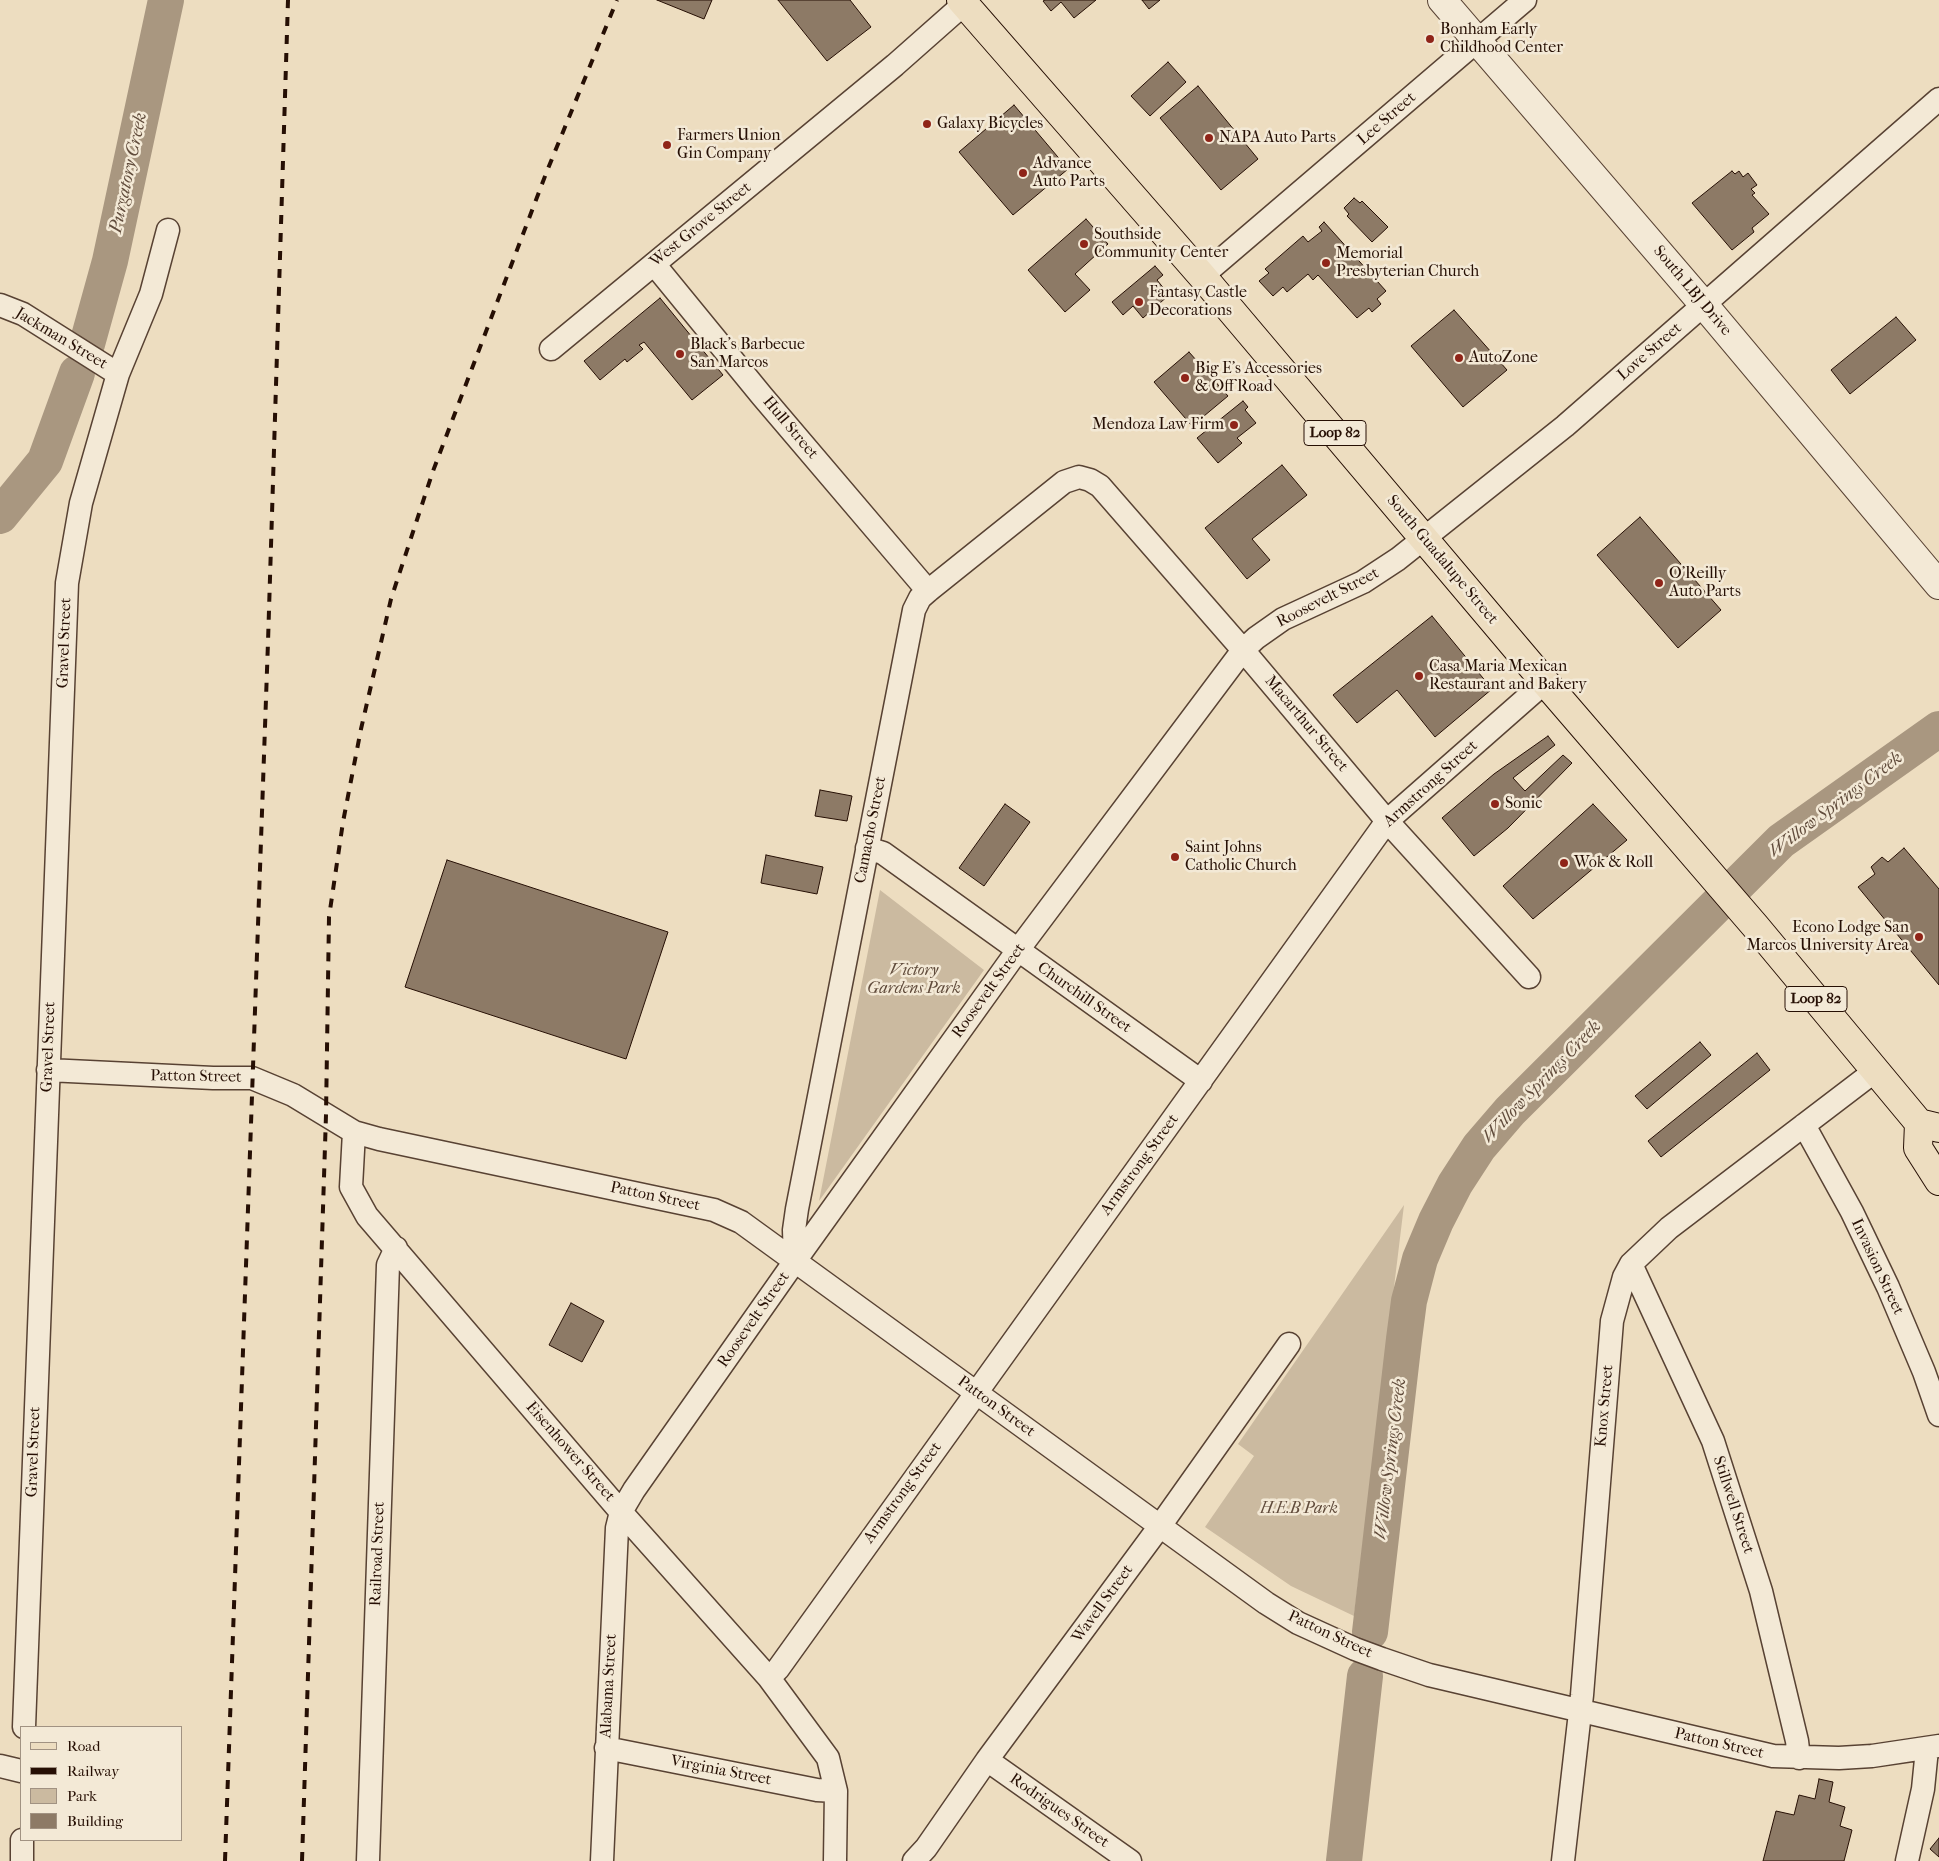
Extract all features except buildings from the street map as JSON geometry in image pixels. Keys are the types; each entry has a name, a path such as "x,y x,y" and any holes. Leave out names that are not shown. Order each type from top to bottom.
{"main road":[{"name":"South Guadalupe Street","path":"965,1 1202,276 1756,927 1875,1070 1929,1126 1918,1148 1939,1181"}],"street":[{"name":"South LBJ Drive","path":"1442,0 1704,304 1939,585"},
{"name":"Lee Street","path":"1202,276 1525,0"},
{"name":"West Grove Street","path":"551,349 895,65 965,1"},
{"name":"Love Street","path":"1424,539 1565,426 1939,99"},
{"name":"Jackman Street","path":"0,305 23,314 118,374 151,294 168,230"},
{"name":"Hull Street","path":"654,264 767,402 928,590"},
{"name":"Gravel Street","path":"24,1726 67,583 81,503 118,374"},
{"name":"Camacho Street","path":"795,1261 794,1230 914,610 920,598 928,590 1050,492 1064,482 1079,477"},
{"name":"Macarthur Street","path":"1079,477 1090,480 1100,486 1243,650 1387,821 1529,977"},
{"name":"Roosevelt Street","path":"621,1512 795,1261 1018,950 1243,650 1256,638 1283,619 1363,582 1424,539"},
{"name":"Armstrong Street","path":"769,1678 778,1669 1387,821 1546,682"},
{"name":"Churchill Street","path":"867,848 883,853 1201,1081"},
{"name":"Patton Street","path":"48,1070 213,1078 252,1078 293,1095 354,1132 379,1140 714,1210 741,1222 1266,1603 1298,1622 1355,1649 1429,1676 1773,1756 1839,1758 1872,1756 1933,1748"},
{"name":"Knox Street","path":"1563,1861 1580,1711 1612,1321 1619,1289 1631,1264 1669,1228 1875,1070"},
{"name":"Invasion Street","path":"1804,1125 1852,1212 1888,1287 1924,1372 1939,1415"},
{"name":"Eisenhower Street","path":"354,1132 351,1187 367,1216 621,1512 769,1678 828,1758 836,1790"},
{"name":"Railroad Street","path":"368,1861 388,1265 396,1248"},
{"name":"Stillwell Street","path":"1631,1264 1713,1441 1761,1591 1797,1741 1799,1758"},
{"name":"Wavell Street","path":"914,1861 926,1848 987,1760 1160,1526 1289,1344"},
{"name":"Alabama Street","path":"602,1861 617,1528 621,1512"},
{"name":"Virginia Street","path":"606,1748 818,1790 836,1790"},
{"path":"1907,1861 1933,1748"},
{"name":"Rodrigues Street","path":"987,1760 1130,1861"},
{"path":"0,1766 20,1771"},
{"path":"835,1861 836,1790"},
{"path":"22,1841 22,1861"}],"green space":[{"name":"Victory Gardens Park","path":"880,890 984,970 819,1201"},
{"name":"H.E.B Park","path":"1404,1205 1354,1616 1291,1586 1205,1527 1254,1456 1238,1444"}],"waterway":[{"name":"Purgatory Creek","path":"87,344 110,261 166,0"},
{"name":"Purgatory Creek","path":"0,516 45,461 77,373"},
{"name":"Willow Springs Creek","path":"1370,1632 1409,1301 1420,1259 1436,1221 1455,1184 1479,1147 1510,1111 1781,841 1939,729"},
{"name":"Willow Springs Creek","path":"1344,1861 1365,1676"}],"railway":[{"path":"225,1861 268,642 288,0"},
{"path":"302,1861 326,1115 329,917 343,822 361,729 391,599 433,471 547,171 617,0"}],"place":[{"name":"Bonham Early Childhood Center","path":"1430,39"},
{"name":"Galaxy Bicycles","path":"927,124"},
{"name":"NAPA Auto Parts","path":"1209,138"},
{"name":"Farmers Union Gin Company","path":"667,145"},
{"name":"Advance Auto Parts","path":"1023,173"},
{"name":"Southside Community Center","path":"1084,244"},
{"name":"Memorial Presbyterian Church","path":"1326,263"},
{"name":"Fantasy Castle Decorations","path":"1139,302"},
{"name":"Black's Barbecue San Marcos","path":"680,354"},
{"name":"AutoZone","path":"1459,358"},
{"name":"Big E's Accessories & Off Road","path":"1185,378"},
{"name":"Mendoza Law Firm","path":"1234,425"},
{"name":"O'Reilly Auto Parts","path":"1659,583"},
{"name":"Casa Maria Mexican Restaurant and Bakery","path":"1419,676"},
{"name":"Sonic","path":"1495,804"},
{"name":"Saint Johns Catholic Church","path":"1175,857"},
{"name":"Wok & Roll","path":"1564,863"},
{"name":"Econo Lodge San Marcos University Area","path":"1919,937"}]}
